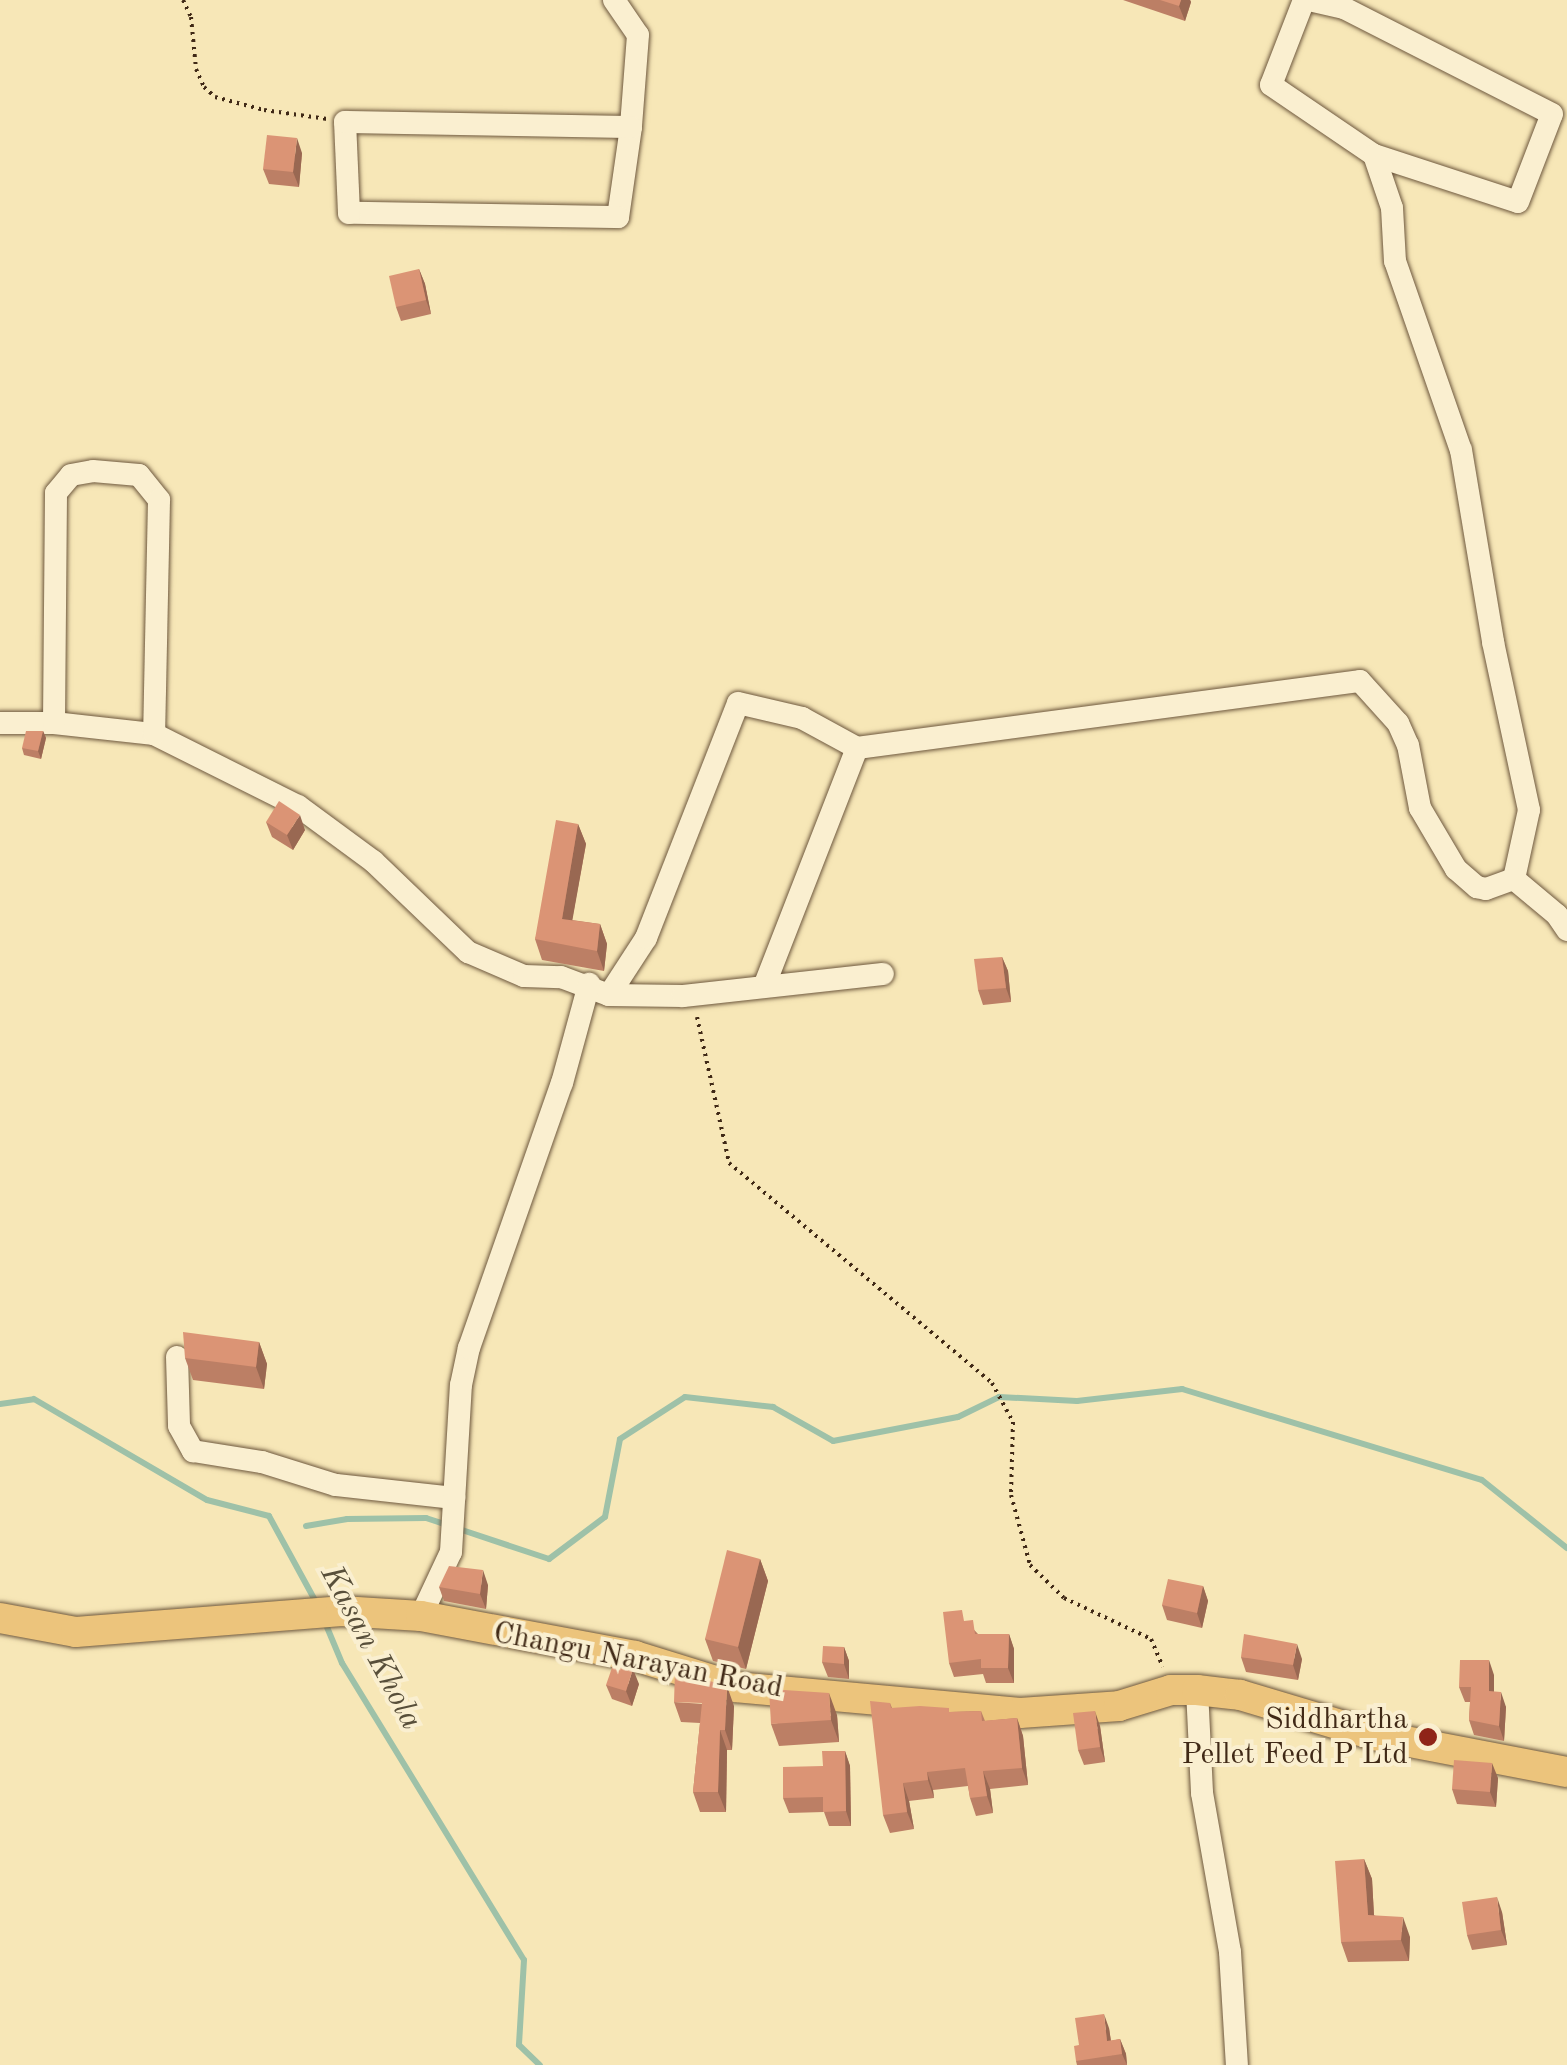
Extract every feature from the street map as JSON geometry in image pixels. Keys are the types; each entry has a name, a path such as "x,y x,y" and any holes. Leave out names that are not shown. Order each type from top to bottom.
{"main road":[{"name":"Changu Narayan Road","path":"0,1618 76,1632 341,1611 421,1616 635,1656 735,1687 1020,1713 1118,1706 1184,1690 1240,1695 1374,1735 1567,1772"}],"street":[{"path":"614,0 638,35 632,128 618,217 348,213 345,122 632,128"},
{"path":"1306,0 1344,8 1552,114 1518,202 1374,155 1272,85 1306,0"},
{"path":"1374,155 1392,208 1395,261 1461,450 1493,642 1529,810 1514,879"},
{"path":"54,723 56,492 71,475 94,471 140,475 159,500 154,734"},
{"path":"421,1616 451,1552 461,1385 469,1348 599,990 646,938 738,703 802,718 857,748 1360,681 1398,723 1408,745 1420,808 1456,869 1476,887 1486,889 1514,879"},
{"path":"0,722 54,723 154,734 298,806 373,862 468,952 524,976 561,977 599,990 693,996 883,974"},
{"path":"764,987 857,748"},
{"path":"1514,879 1557,915 1567,930"},
{"path":"176,1358 179,1426 193,1451 262,1462 336,1485 454,1498"},
{"path":"1184,1690 1230,1952 1236,2065"}],"path":[{"path":"183,0 192,17 196,70 204,87 215,97 264,110 345,122"},
{"path":"693,996 729,1163 992,1383 1013,1422 1012,1495 1030,1565 1064,1598 1151,1639 1184,1690"}],"building":[{"path":"1160,0 1181,0 1179,6"},
{"path":"267,135 297,138 293,172 263,169"},
{"path":"419,269 426,300 396,307 389,276"},
{"path":"26,731 43,731 38,751 22,748"},
{"path":"279,801 300,815 287,835 266,822"},
{"path":"556,820 578,824 562,919 600,924 597,951 535,939"},
{"path":"1002,957 1006,988 978,990 974,959"},
{"path":"183,1332 259,1342 256,1367 185,1358"},
{"path":"727,1550 760,1559 738,1647 705,1639"},
{"path":"449,1566 483,1570 480,1594 439,1587"},
{"path":"1168,1579 1203,1586 1197,1613 1162,1605"},
{"path":"962,1610 964,1621 973,1620 975,1634 1009,1634 1008,1668 981,1668 981,1659 949,1663 943,1612"},
{"path":"1244,1634 1297,1644 1293,1665 1241,1657"},
{"path":"823,1646 844,1647 844,1664 822,1662"},
{"path":"1460,1660 1489,1660 1489,1691 1501,1692 1499,1726 1469,1720 1471,1687 1459,1687"},
{"path":"614,1662 633,1669 626,1691 606,1685"},
{"path":"675,1671 727,1686 725,1730 720,1730 718,1792 693,1792 702,1703 674,1702"},
{"path":"769,1689 829,1693 831,1720 771,1724"},
{"path":"870,1701 890,1703 891,1708 981,1711 982,1721 1017,1718 1022,1768 983,1771 987,1796 970,1798 965,1768 927,1772 928,1780 903,1783 907,1812 883,1815"},
{"path":"1095,1711 1100,1747 1078,1750 1073,1713"},
{"path":"822,1751 845,1751 846,1811 823,1812 823,1797 783,1798 783,1767 823,1766"},
{"path":"1454,1760 1492,1763 1490,1792 1452,1789"},
{"path":"1364,1859 1368,1915 1403,1917 1401,1940 1341,1942 1335,1861"},
{"path":"1497,1897 1501,1930 1467,1935 1462,1902"},
{"path":"1104,2014 1107,2041 1120,2039 1122,2054 1076,2061 1074,2046 1079,2045 1075,2018"}],"waterway":[{"path":"459,1529 549,1559 605,1517 620,1439 685,1397 773,1407 833,1441 958,1417 999,1397 1077,1401 1182,1389 1482,1480 1567,1548"},
{"name":"Kasan Khola","path":"0,1404 34,1399 207,1500 269,1516 317,1604"},
{"path":"306,1526 347,1519 426,1518 447,1525"},
{"name":"Kasan Khola","path":"324,1620 342,1663 524,1960 519,2045 540,2065"}],"place":[{"name":"Siddhartha Pellet Feed P Ltd","path":"1428,1737"}]}
